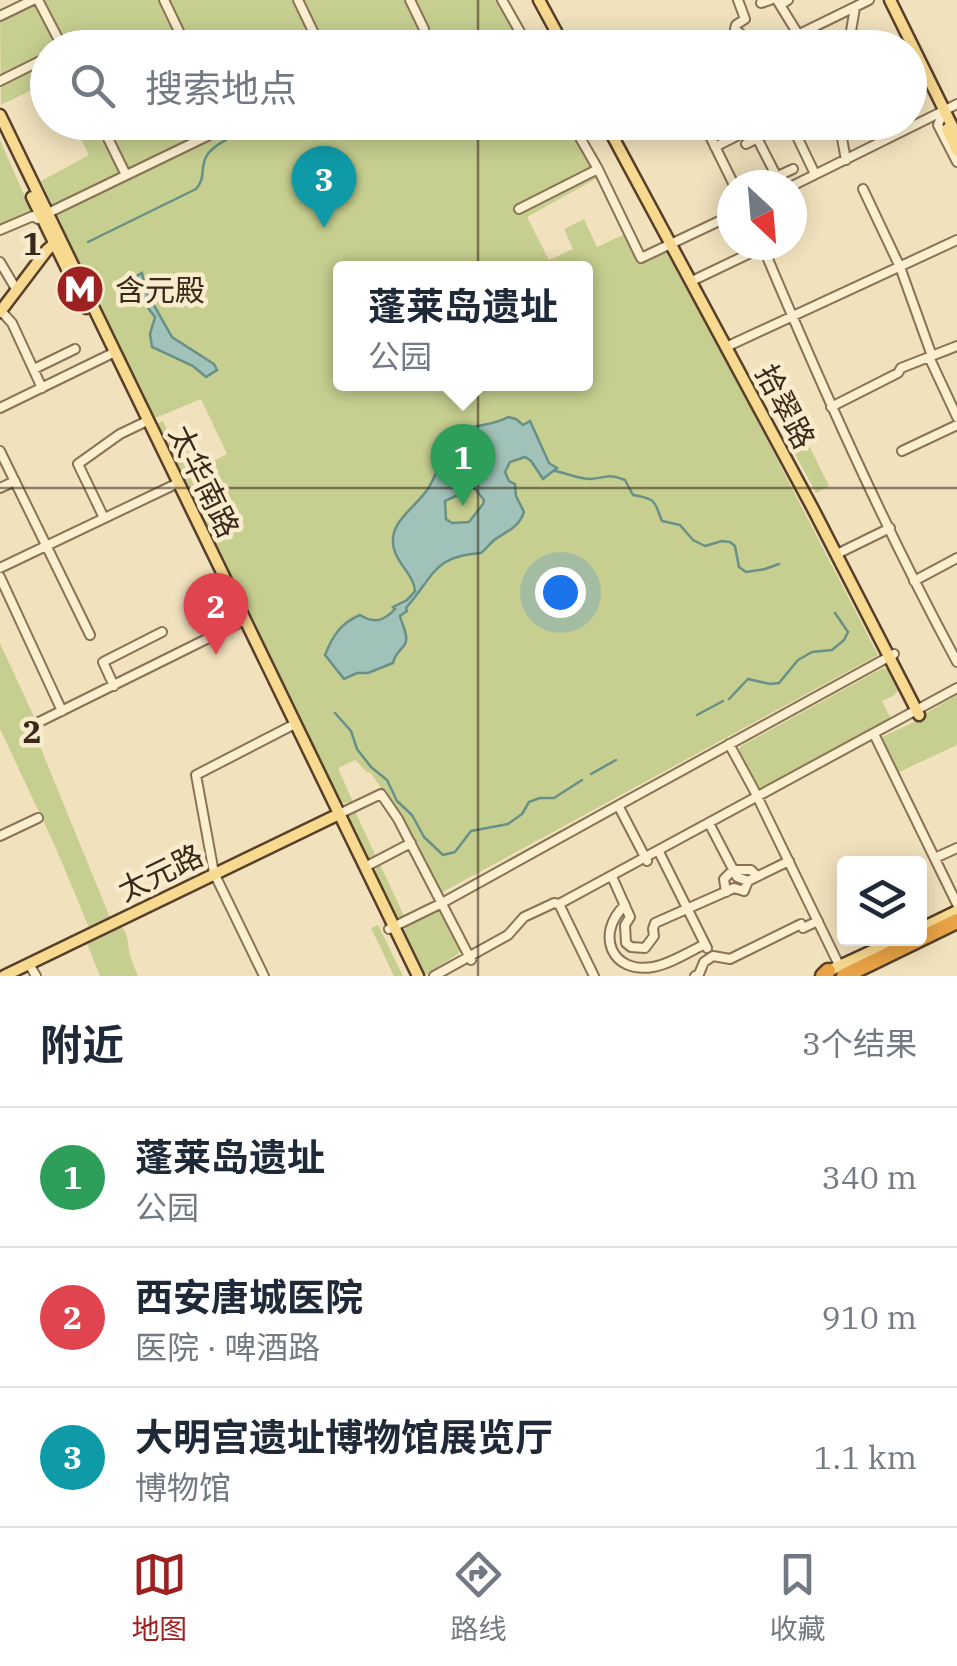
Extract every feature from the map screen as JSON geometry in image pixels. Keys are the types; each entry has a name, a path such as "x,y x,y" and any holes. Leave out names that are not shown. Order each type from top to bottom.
{"highway":[{"path":"927,928 957,916"},
{"path":"842,971 890,954 957,916"},
{"path":"842,971 893,946"}],"main road":[{"path":"539,0 557,30"},
{"path":"546,0 560,30"},
{"path":"887,0 901,30"},
{"path":"927,78 957,136"},
{"path":"947,111 957,151"},
{"name":"太华南路","path":"0,115 56,241 392,928"},
{"name":"太华南路","path":"0,128 45,215"},
{"name":"拾翠路","path":"618,140 841,552 920,712"},
{"path":"0,310 56,241"},
{"path":"0,310 56,241"},
{"name":"太华南路","path":"56,241 175,484"},
{"name":"拾翠路","path":"673,243 696,279 892,655"},
{"path":"36,264 50,254 63,261"},
{"name":"太华南路","path":"243,621 415,976"},
{"name":"太元路","path":"8,976 32,969 336,816"},
{"path":"842,971 957,916"},
{"path":"842,971 886,946"}],"street":[{"path":"0,16 36,0 53,30"},
{"path":"164,0 179,30"},
{"path":"298,0 312,30"},
{"path":"410,0 424,29"},
{"path":"502,0 519,30"},
{"path":"806,30 869,0"},
{"path":"735,30 736,25 746,19 741,1"},
{"path":"776,1 795,30"},
{"path":"851,30 855,7"},
{"path":"0,81 30,65"},
{"path":"957,126 947,111 938,124 957,162"},
{"path":"109,140 126,175"},
{"path":"0,230 33,216 38,219 201,140"},
{"path":"581,140 641,258 717,222"},
{"path":"712,140 726,170"},
{"path":"715,147 729,140"},
{"path":"746,144 754,140"},
{"path":"759,140 773,170"},
{"path":"799,140 815,174"},
{"path":"842,140 846,160"},
{"path":"807,178 887,140"},
{"path":"519,209 598,170"},
{"path":"863,189 900,267 930,357 957,416"},
{"path":"729,346 957,240"},
{"path":"696,279 734,260"},
{"path":"768,260 889,528 957,660"},
{"path":"0,262 16,288"},
{"path":"0,310 8,318 42,388"},
{"path":"832,407 901,368 957,346"},
{"path":"34,369 75,349"},
{"path":"0,408 112,353"},
{"path":"104,518 78,464 143,423"},
{"path":"902,450 957,424"},
{"path":"0,451 90,635"},
{"path":"0,488 15,481"},
{"path":"0,568 175,484"},
{"path":"841,552 889,528"},
{"path":"914,580 957,558"},
{"path":"0,577 62,710"},
{"path":"33,725 243,621"},
{"path":"114,686 103,662 162,632"},
{"path":"392,928 620,807 892,655"},
{"path":"560,906 957,690"},
{"path":"265,976 216,874 196,774 291,726"},
{"path":"875,736 935,858 957,916"},
{"path":"729,744 842,971"},
{"path":"336,816 381,794 470,958"},
{"path":"434,976 510,937 525,920 613,880 759,799"},
{"path":"620,807 646,860"},
{"path":"0,836 38,818"},
{"path":"712,826 735,873 730,890"},
{"path":"365,866 410,843"},
{"path":"935,858 957,848"},
{"path":"660,854 711,957"},
{"path":"752,878 789,862"},
{"path":"613,880 630,917 624,924 626,943 638,949 645,948 654,936 655,923 730,890 744,891 754,872 744,868 735,873"},
{"path":"624,905 612,920 608,936 624,963 655,967 705,944"},
{"path":"560,906 594,976"},
{"path":"695,976 711,957 730,958 801,924 803,928 818,921"},
{"path":"442,976 470,958"}],"green space":[{"path":"31,0 502,0 519,30 30,30 30,91 1,105 0,15"},
{"path":"0,140 33,215 0,229"},
{"path":"82,140 579,140 601,176 527,217 549,260 573,249 564,229 584,219 597,247 629,232 640,255 664,245 878,655 441,893 398,812 370,772 355,760 338,768 353,802 342,803 156,424 163,421 171,438 182,440 198,469 227,454 201,399 153,419 41,181 89,155"},
{"path":"800,427 829,486 816,493 785,435"},
{"path":"0,643 35,719 33,729 111,920 126,935 138,976 100,976 87,944 90,930 0,729"},
{"path":"883,668 888,670 898,691 882,701 891,719 762,791 756,787 739,750 741,746"},
{"path":"957,695 957,745 897,773 880,738"},
{"path":"354,809 375,860 367,857 346,816"},
{"path":"379,862 404,916 401,918 396,916 374,872"},
{"path":"436,911 443,914 460,949 427,974 404,932 406,926"},
{"path":"378,925 403,976 394,976 371,928"}],"water":[{"path":"142,273 146,291 172,337 214,364 217,370 206,377 193,366 152,347 150,334 155,317 133,278"},
{"path":"508,417 523,425 530,421 549,463 557,468 543,479 525,457 510,462 505,472 515,484 524,512 518,522 481,553 453,558 436,569 400,616 406,641 393,663 344,679 325,655 338,630 360,615 370,620 383,619 415,591 394,549 398,524 427,490 440,465 454,453 452,439 458,433","holes":["475,489 484,500 469,522 452,523 446,519 445,501"]}],"waterway":[{"path":"88,242 196,189 204,161 225,140"},
{"path":"555,471 586,479 611,476 625,480 633,495 654,502 662,521 680,525 693,540 705,546 730,542 735,546 739,567 746,572 779,564"},
{"path":"729,699 748,679 779,683 798,660 812,652 832,650 848,632 835,613"},
{"path":"697,715 723,701"},
{"path":"335,713 351,731 357,749 387,780 397,801 443,855 455,852 471,831 508,824 522,814 529,802 554,798 582,780"},
{"path":"591,774 616,760"}],"place":[{"name":"大明宫遗址博物馆展览厅","path":"324,228"},
{"name":"含元殿","path":"80,289"},
{"name":"蓬莱岛遗址","path":"463,506"},
{"name":"西安唐城医院","path":"216,655"}]}
